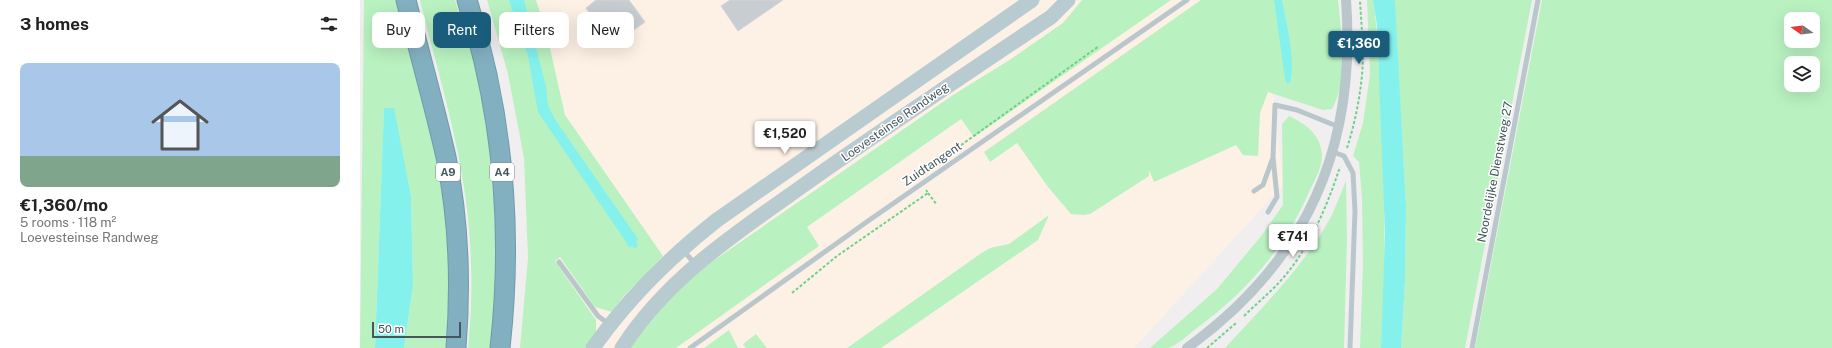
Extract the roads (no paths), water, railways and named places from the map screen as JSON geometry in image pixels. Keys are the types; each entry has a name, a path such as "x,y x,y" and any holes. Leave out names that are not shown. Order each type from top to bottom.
{"highway":[{"name":"A9","path":"406,0 446,158 457,233 459,302 456,348"},
{"name":"A4","path":"467,0 493,101 504,181 506,274 500,348"}],"street":[{"name":"Loevesteinse Randweg","path":"593,348 610,325 643,286 681,248 763,187 1032,0"},
{"name":"Loevesteinse Randweg","path":"622,348 659,301 695,265 736,233 914,108 1051,17 1068,0"},
{"path":"1187,348 1231,312 1257,287 1278,260 1308,212 1333,152 1339,127 1348,71 1346,0"}],"lane":[{"name":"Zuidtangent","path":"690,348 868,221 1186,0"},
{"name":"Noordelijke Dienstweg 27","path":"1472,348 1538,0"},
{"path":"1268,212 1276,197 1272,157 1275,105 1297,110 1339,127"},
{"path":"1333,152 1344,156 1353,173 1355,211 1350,348"},
{"path":"1254,191 1263,185 1272,157"},
{"path":"681,248 695,265"},
{"path":"559,262 598,316 610,325"}],"water":[{"path":"509,0 524,0 527,12 513,12"},
{"path":"1274,0 1282,0 1286,19 1292,64 1290,83 1287,83 1285,79"},
{"path":"1373,0 1394,0 1395,2 1406,207 1405,282 1401,348 1381,348 1385,233 1377,25"},
{"path":"525,48 536,48 546,87 548,106 556,121 638,239 636,242 638,246 634,249 632,245 630,248 538,112"},
{"path":"384,108 394,108 411,196 413,285 404,348 375,348"}]}
